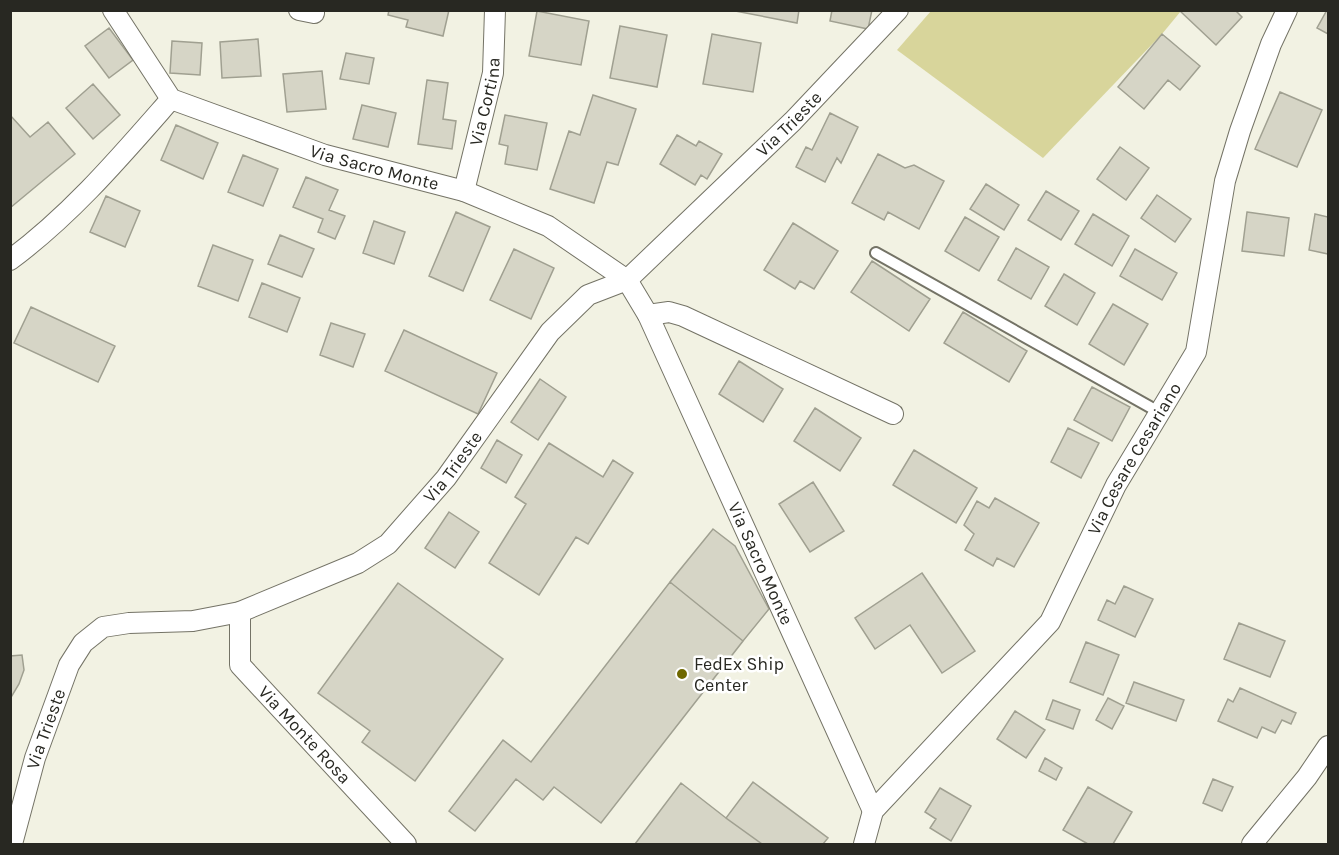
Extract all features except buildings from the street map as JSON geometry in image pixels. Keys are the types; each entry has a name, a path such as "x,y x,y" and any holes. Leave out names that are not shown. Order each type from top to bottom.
{"street":[{"path":"10,260 36,241 98,181 171,99 113,10"},
{"path":"299,10 314,13 314,10"},
{"name":"Via Cortina","path":"464,191 493,73 495,10"},
{"name":"Via Trieste","path":"12,844 35,758 69,665 83,644 103,627 129,623 193,621 240,612 357,563 388,544 446,478 550,332 588,295 627,280 793,121 898,10"},
{"name":"Via Cesare Cesariano","path":"864,844 873,811 1050,622 1116,485 1196,352 1225,181 1263,66 1287,10"},
{"name":"Via Sacro Monte","path":"171,99 325,155 464,191 548,226 627,280 648,315 873,811"},
{"path":"648,315 669,312 683,316 892,414"},
{"name":"Via Monte Rosa","path":"240,612 240,665 406,844"},
{"path":"1252,844 1307,777 1329,746"}],"lane":[{"path":"876,253 1159,412"}],"shaded area":[{"path":"931,11 1181,11 1162,34 1043,158 897,50"}],"place":[{"name":"FedEx Ship Center","path":"682,674"}]}
